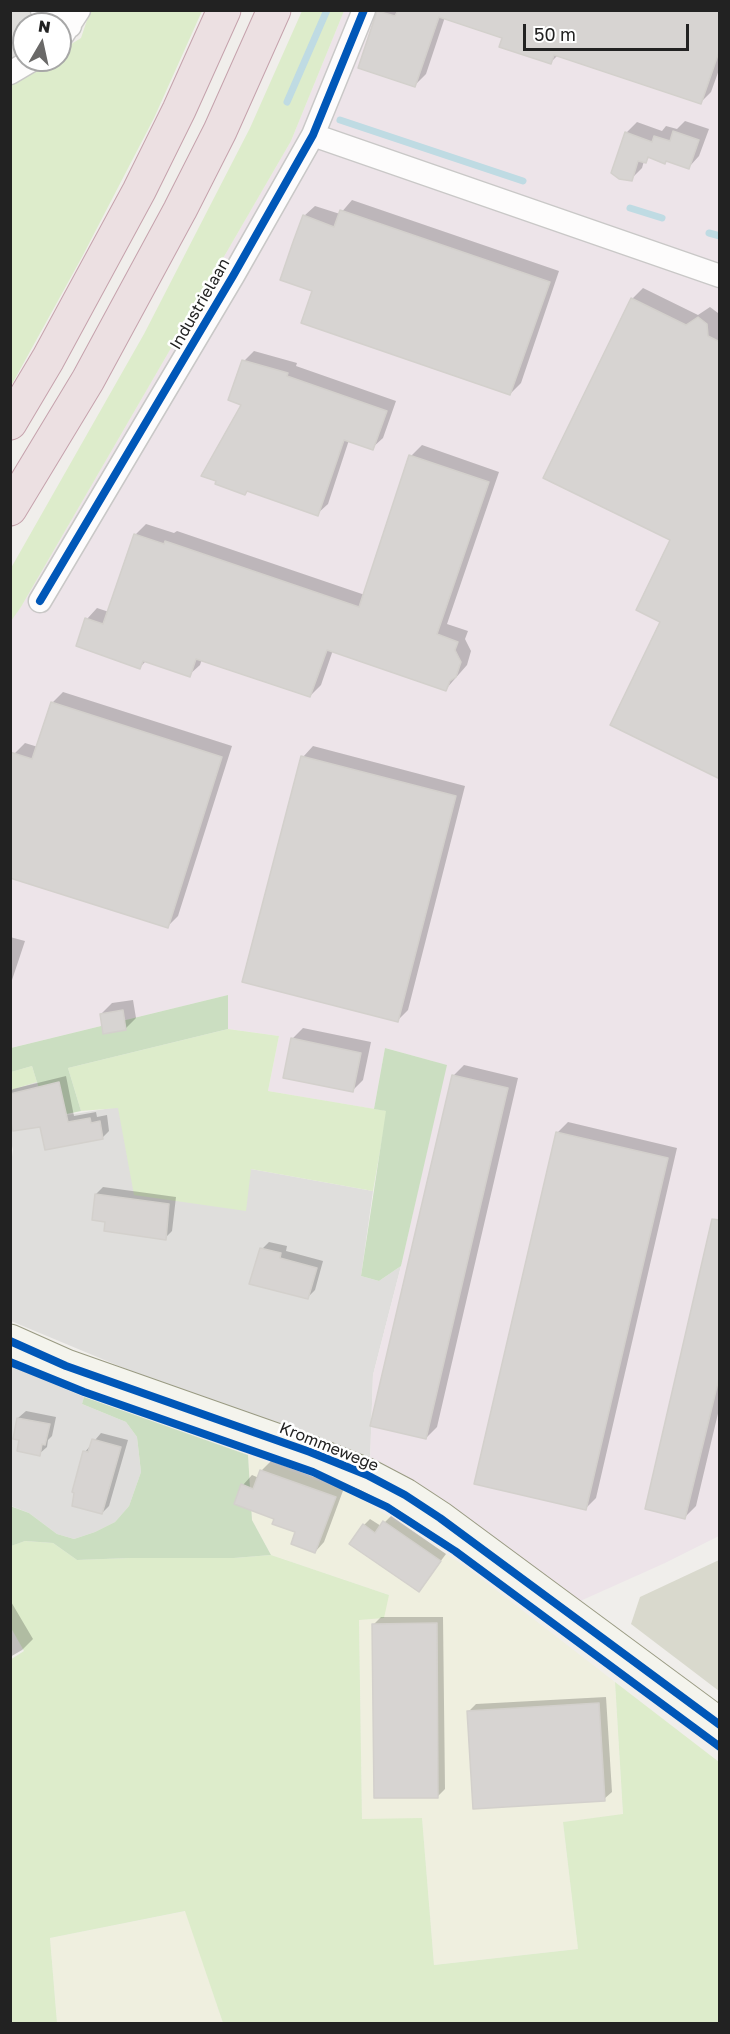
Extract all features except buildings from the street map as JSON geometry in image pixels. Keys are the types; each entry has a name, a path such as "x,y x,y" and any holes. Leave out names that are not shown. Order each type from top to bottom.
{"highway":[{"path":"10,423 48,359 139,191 224,10"},
{"path":"10,509 88,380 180,210 220,131 274,10"}],"street":[{"name":"Industrielaan","path":"40,602 233,276 313,135 364,10"},
{"path":"313,135 720,276"},
{"name":"Krommewege","path":"10,1341 66,1366 310,1452 367,1475 405,1495 440,1518 720,1725"}],"shaded area":[{"path":"11,11 67,11 12,12 11,65"},
{"path":"344,11 719,11 719,1536 578,1602 370,1462 373,1375 401,1266 446,1065 385,1048 374,1109 268,1091 279,1036 228,1029 228,995 11,1048 10,621 21,607 291,141"},
{"path":"37,1082 48,1118 118,1107 251,1169 373,1191 361,1276 379,1281 401,1266 373,1375 370,1462 162,1384 11,1321 10,1171 13,1150 10,1138 10,1090"},
{"path":"11,1366 84,1397 82,1404 126,1422 137,1437 141,1472 129,1506 115,1522 74,1539 57,1534 29,1513 11,1506"},
{"path":"719,1560 719,1691 631,1624 640,1597"}],"green space":[{"path":"90,11 202,11 154,118 82,257 11,386 11,81 26,72 72,72 72,44 81,38"},
{"path":"302,11 344,11 291,141 11,621 11,568 144,334 250,128"},
{"path":"228,995 228,1029 68,1068 81,1111 48,1118 32,1066 11,1072 11,1048"},
{"path":"228,1029 279,1036 268,1091 387,1111 373,1191 251,1169 246,1211 134,1195 118,1108 81,1111 68,1068"},
{"path":"385,1048 447,1065 401,1266 379,1281 361,1276 386,1111 374,1109"},
{"path":"32,1066 37,1082 11,1090 11,1072"},
{"path":"84,1397 248,1455 252,1520 271,1555 234,1558 77,1560 53,1543 25,1541 11,1546 10,1506 29,1513 57,1534 74,1539 115,1522 129,1506 141,1472 137,1437 126,1422 82,1404"},
{"path":"248,1455 345,1491 371,1505 465,1566 615,1682 623,1815 563,1822 578,1949 434,1965 422,1819 362,1820 359,1620 389,1595 271,1555 252,1520"},
{"path":"25,1541 53,1543 77,1560 234,1558 271,1555 389,1595 384,1618 359,1620 362,1819 422,1818 434,1965 578,1949 563,1822 623,1814 615,1682 719,1762 719,2023 223,2023 185,1911 50,1938 57,2023 11,2023 10,1660 24,1651 11,1628 10,1546"},
{"path":"186,1911 223,2023 57,2023 50,1938"}],"waterway":[{"path":"287,102 327,10"},
{"path":"340,120 523,181"},
{"path":"630,208 662,218"},
{"path":"709,233 720,236"}],"cycle path":[{"path":"40,601 233,276 313,135 364,10"},
{"path":"10,1341 66,1366 310,1452 367,1475 405,1495 440,1518 720,1725"},
{"path":"10,1362 84,1392 313,1472 387,1507 455,1551 720,1747"}]}
